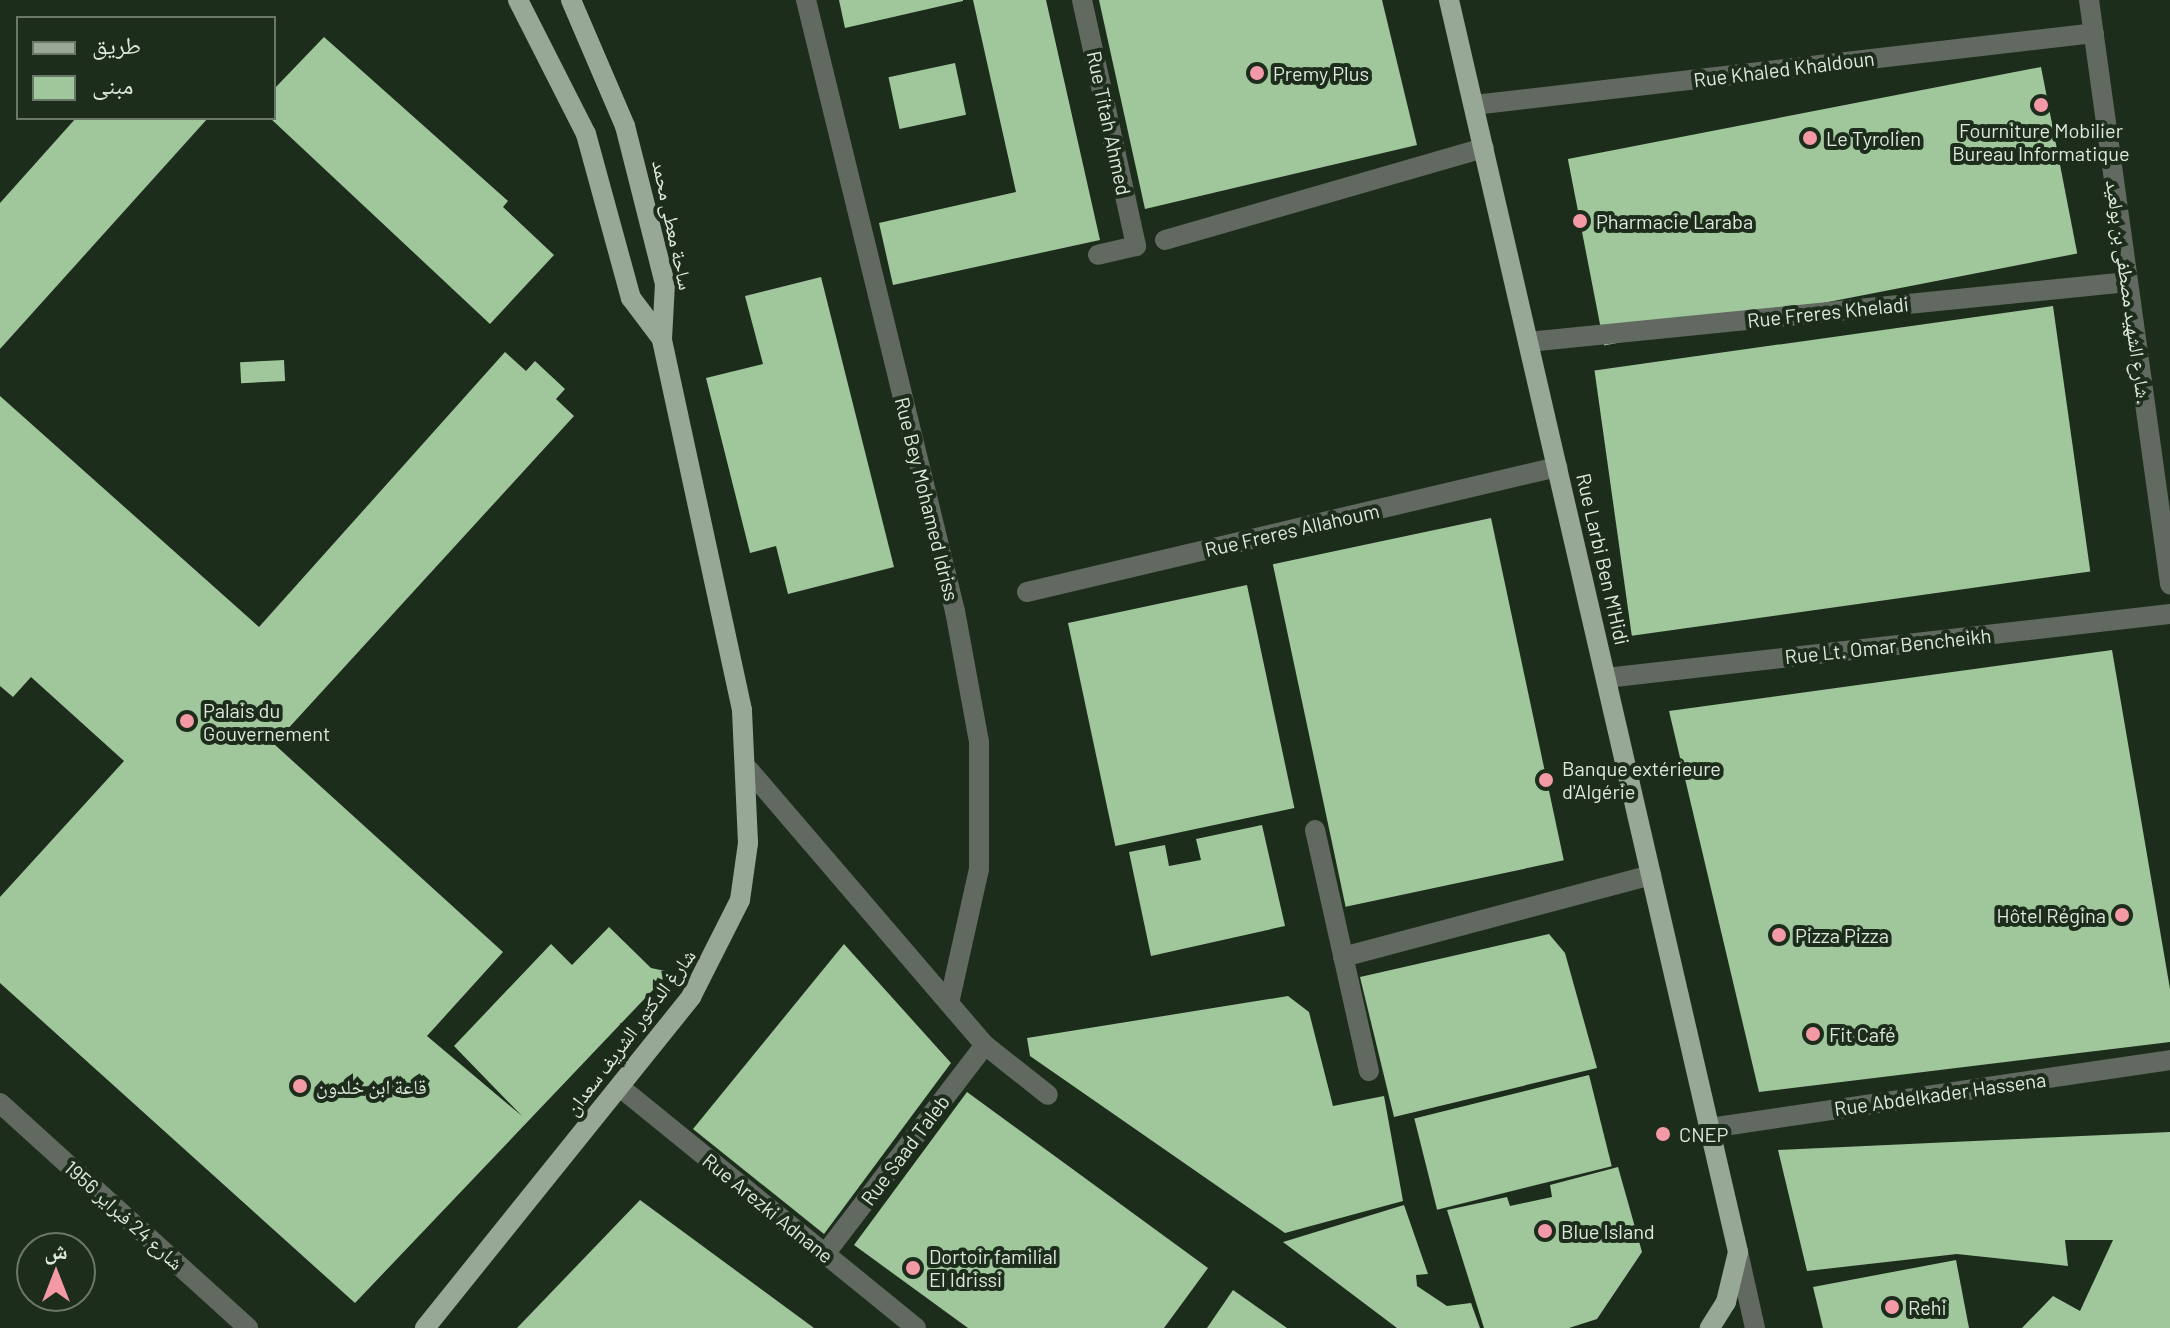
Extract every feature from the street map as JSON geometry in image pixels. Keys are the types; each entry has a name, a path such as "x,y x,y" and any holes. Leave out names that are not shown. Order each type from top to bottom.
{"main road":[{"path":"518,0 586,134 631,298 662,339"},
{"name":"ساحة معطى محمد","path":"571,0 625,126 665,284 662,339"},
{"name":"Rue Larbi Ben M'Hidi","path":"1449,0 1738,1252"},
{"name":"شارغ الدكتور الشريف سعدان","path":"433,1323 621,1088 718,955 740,900 749,770 662,339"},
{"path":"1710,1328 1726,1302 1738,1252"}],"street":[{"name":"Rue Bey Mohamed Idriss","path":"806,0 955,611 979,742 979,869 949,1003"},
{"name":"Rue Titah Ahmed","path":"1082,0 1136,246 1098,255"},
{"name":"شارع الشهيد مصطفى بن بولعيد.","path":"2089,0 2170,584"},
{"name":"Rue Khaled Khaldoun","path":"1474,105 2094,33"},
{"path":"1165,240 1484,148"},
{"name":"Rue Freres Kheladi","path":"1528,342 2128,282"},
{"name":"Rue Freres Allahoum","path":"1027,592 1557,467"},
{"name":"Rue Lt. Omar Bencheikh","path":"1606,678 2170,614"},
{"path":"749,770 985,1045 1048,1095"},
{"path":"1315,830 1369,1071"},
{"path":"1343,957 1651,875"},
{"name":"Rue Saad Taleb","path":"825,1254 985,1045"},
{"name":"Rue Abdelkader Hassena","path":"1710,1128 2170,1060"},
{"name":"Rue Arezki Adnane","path":"621,1088 916,1328"},
{"name":"شارع 24 فبراير 1956","path":"0,1103 248,1328"},
{"path":"1738,1252 1755,1328"}],"building":[{"path":"839,0 963,0 963,1 845,28"},
{"path":"973,0 1046,0 1100,240 893,285 879,223 1016,192"},
{"name":"Premy Plus","path":"1099,0 1382,0 1417,145 1145,209"},
{"path":"324,37 508,201 503,207 554,255 490,324 272,120 276,120 276,87"},
{"path":"955,63 966,115 900,129 888,77"},
{"path":"2041,67 2077,254 1604,345 1568,159"},
{"path":"74,120 206,120 0,349 0,203"},
{"path":"821,277 894,567 788,594 776,546 750,553 706,378 763,364 745,296"},
{"path":"2053,306 2090,571 1632,636 1595,370"},
{"name":"Palais du Gouvernement","path":"505,352 526,371 535,361 565,389 556,399 574,416 274,744 503,952 427,1036 522,1116 454,1046 551,944 572,965 609,927 651,968 670,972 355,1303 0,983 0,897 124,761 31,677 13,697 0,686 0,396 259,627"},
{"path":"284,360 285,381 241,383 240,362"},
{"path":"1491,518 1564,860 1346,907 1273,564"},
{"path":"1247,585 1294,808 1115,846 1068,623"},
{"path":"2112,650 2170,989 2170,1042 1759,1092 1669,711"},
{"path":"1262,825 1285,926 1151,956 1129,852 1165,845 1169,866 1201,860 1196,839"},
{"path":"1549,934 1565,953 1597,1068 1394,1117 1360,977"},
{"path":"844,944 951,1063 824,1234 693,1129"},
{"path":"1288,996 1309,1012 1333,1106 1384,1096 1403,1201 1285,1233 1030,1056 1027,1038"},
{"path":"1589,1075 1612,1166 1437,1210 1414,1119"},
{"path":"967,1092 1208,1268 1164,1328 968,1328 854,1245"},
{"path":"2170,1132 2170,1328 2022,1328 2053,1296 2080,1311 2113,1240 2065,1240 2068,1266 1957,1254 1807,1271 1778,1150"},
{"name":"Blue Island","path":"1618,1167 1642,1252 1597,1319 1569,1328 1484,1328 1447,1210 1507,1197 1510,1206 1552,1197 1550,1185"},
{"path":"640,1200 814,1328 517,1328"},
{"path":"1404,1205 1428,1274 1416,1275 1417,1286 1447,1306 1471,1303 1480,1328 1397,1328 1283,1242"},
{"name":"Rehi","path":"1956,1260 1969,1328 1823,1328 1813,1287"},
{"path":"1233,1290 1287,1328 1207,1328"}],"place":[{"name":"Premy Plus","path":"1257,73"},
{"name":"Fourniture Mobilier Bureau Informatique","path":"2041,105"},
{"name":"Le Tyrolien","path":"1810,138"},
{"name":"Pharmacie Laraba","path":"1580,221"},
{"name":"Palais du Gouvernement","path":"187,721"},
{"name":"Banque extérieure d'Algérie","path":"1546,780"},
{"name":"Hôtel Régina","path":"2122,915"},
{"name":"Pizza Pizza","path":"1779,935"},
{"name":"Fit Café","path":"1813,1034"},
{"name":"قاعة ابن خلدون","path":"300,1086"},
{"name":"CNEP","path":"1663,1134"},
{"name":"Blue Island","path":"1545,1231"},
{"name":"Dortoir familial El Idrissi","path":"913,1268"},
{"name":"Rehi","path":"1892,1307"}]}
